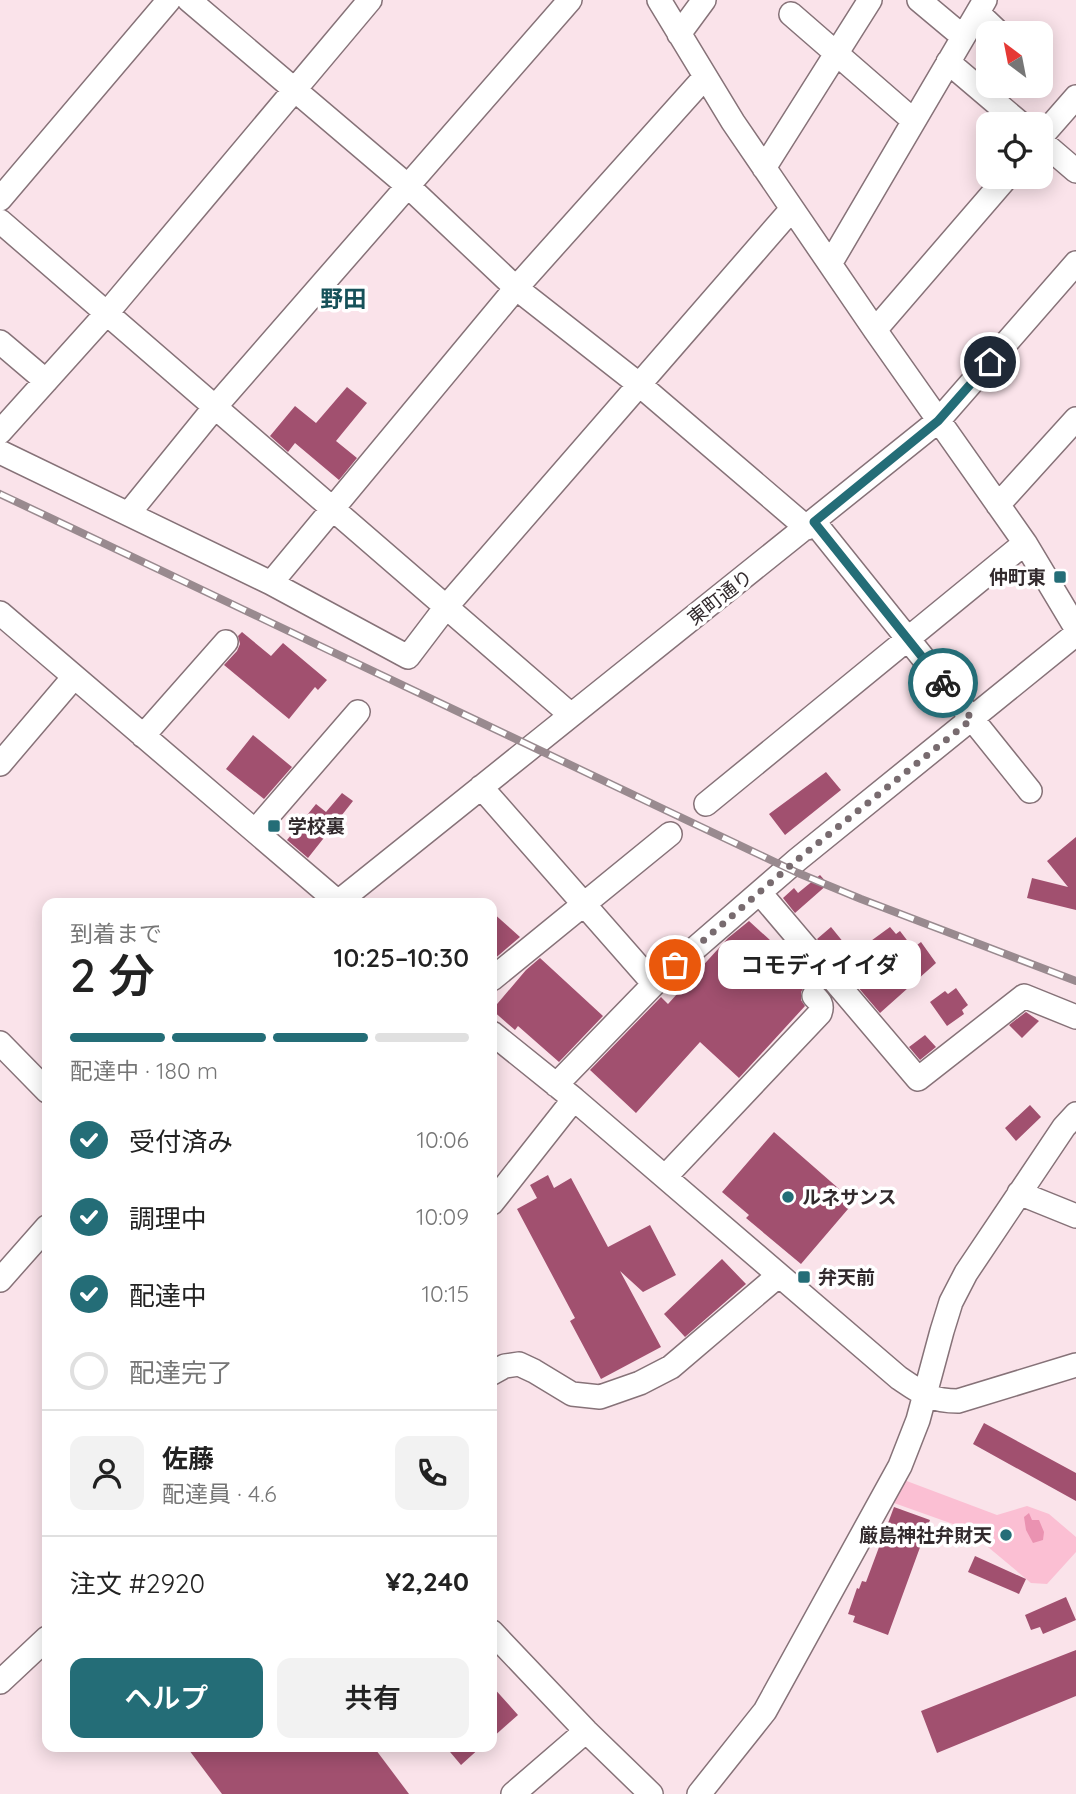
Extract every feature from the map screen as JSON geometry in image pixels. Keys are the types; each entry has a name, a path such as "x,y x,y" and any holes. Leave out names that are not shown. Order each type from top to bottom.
{"street":[{"path":"0,199 169,0"},
{"path":"190,0 409,187 516,288 811,525 908,637 1030,791"},
{"path":"0,432 107,313 370,0"},
{"path":"128,513 215,408 570,0"},
{"path":"659,0 791,210 1025,543 1076,628"},
{"path":"679,34 704,0"},
{"path":"764,168 870,0"},
{"path":"919,0 962,36"},
{"path":"830,264 981,7"},
{"path":"792,14 914,121"},
{"path":"948,62 1007,112"},
{"path":"271,583 516,288 705,77"},
{"path":"1053,125 1076,97"},
{"path":"1053,150 1076,171"},
{"path":"875,330 997,189"},
{"path":"0,452 271,583 408,657 446,607 791,210"},
{"path":"0,221 571,715"},
{"name":"東町通り","path":"344,898 938,421 1076,263"},
{"path":"0,342 46,381"},
{"path":"998,505 1076,419"},
{"path":"706,804 1025,543"},
{"path":"0,613 332,898"},
{"path":"497,1195 565,1092 654,984 797,860 1076,634"},
{"path":"143,736 226,642"},
{"path":"0,764 74,677"},
{"path":"255,831 358,712"},
{"path":"481,787 654,984"},
{"path":"497,975 670,834"},
{"path":"760,893 918,1079 1024,996 1076,1017"},
{"path":"665,1177 820,1013 822,1007 814,996"},
{"path":"497,1037 899,1378 925,1396 938,1401 958,1401 1076,1366"},
{"path":"0,1043 42,1086"},
{"path":"699,1794 765,1711 900,1466 918,1420 951,1303 981,1248 1064,1127 1076,1114"},
{"path":"1019,1193 1076,1216"},
{"path":"0,1280 42,1233"},
{"path":"497,1370 519,1364 572,1394 600,1397 640,1383 671,1367 779,1275"},
{"path":"497,1637 586,1731 651,1794"},
{"path":"0,1682 42,1643"},
{"path":"513,1794 586,1731"}],"shaded area":[{"path":"904,1480 997,1515 1027,1506 1049,1514 1076,1537 1076,1552 1047,1584 1031,1583 988,1547 981,1534 894,1503"},
{"path":"1029,1513 1032,1520 1039,1520 1044,1532 1043,1540 1033,1543 1026,1530 1024,1517"}],"building":[{"path":"347,387 367,403 336,441 357,458 339,480 295,443 288,452 270,436 295,406 316,423"},
{"path":"242,632 271,656 283,643 327,680 318,690 315,687 289,719 224,665 237,651 240,644 238,636"},
{"path":"253,735 292,767 264,799 226,769"},
{"path":"826,772 841,790 785,835 769,814"},
{"path":"342,793 353,801 308,858 287,840 316,804 326,812"},
{"path":"1076,837 1076,910 1027,898 1032,878 1068,887 1047,861"},
{"path":"820,875 828,884 795,913 783,898 794,888 798,893"},
{"path":"497,916 520,937 497,957"},
{"path":"749,921 816,982 805,986 801,992 801,1000 805,1006 739,1078 700,1042 636,1113 590,1070 661,997 668,1004 728,938"},
{"path":"831,927 853,954 890,927 896,934 900,931 913,948 921,942 936,963 880,1013 817,939"},
{"path":"540,958 603,1016 559,1062 518,1026 515,1030 497,1014 497,1004"},
{"path":"956,988 968,1005 962,1010 964,1014 947,1026 930,1002 945,991 948,994"},
{"path":"1026,1012 1039,1021 1022,1038 1009,1025"},
{"path":"925,1035 936,1047 920,1060 909,1047"},
{"path":"1030,1105 1041,1117 1016,1141 1005,1128"},
{"name":"ルネサンス","path":"774,1132 854,1202 801,1264 746,1218 749,1215 722,1192"},
{"path":"548,1175 554,1188 571,1178 608,1247 650,1225 676,1275 643,1292 620,1271 661,1347 601,1379 570,1321 575,1318 517,1209 537,1198 530,1185"},
{"path":"722,1259 746,1284 685,1337 664,1314"},
{"path":"984,1423 1076,1473 1076,1501 973,1444"},
{"path":"894,1507 930,1520 888,1635 853,1622 855,1616 848,1614 857,1588 859,1589 862,1581 866,1582"},
{"path":"975,1556 1026,1579 1019,1594 968,1572"},
{"path":"1066,1597 1076,1620 1043,1634 1040,1627 1031,1630 1025,1615"},
{"path":"1076,1650 1076,1696 937,1753 921,1711"},
{"path":"497,1692 518,1715 497,1734"},
{"path":"190,1752 378,1752 409,1794 222,1794"},
{"path":"450,1752 475,1752 461,1765"}],"railway":[{"path":"0,494 798,873 1076,981"}],"way so far":[{"path":"675,965 797,860 972,719 943,683"}],"place":[{"name":"仲町東","path":"1060,577"},
{"name":"学校裏","path":"274,826"},
{"name":"コモディイイダ","path":"675,965"},
{"name":"ルネサンス","path":"788,1197"},
{"name":"弁天前","path":"804,1277"},
{"name":"厳島神社弁財天","path":"1006,1535"}],"district":[{"name":"野田","path":"343,298"}],"route":[{"path":"943,683 814,522 938,421 990,362"}]}
